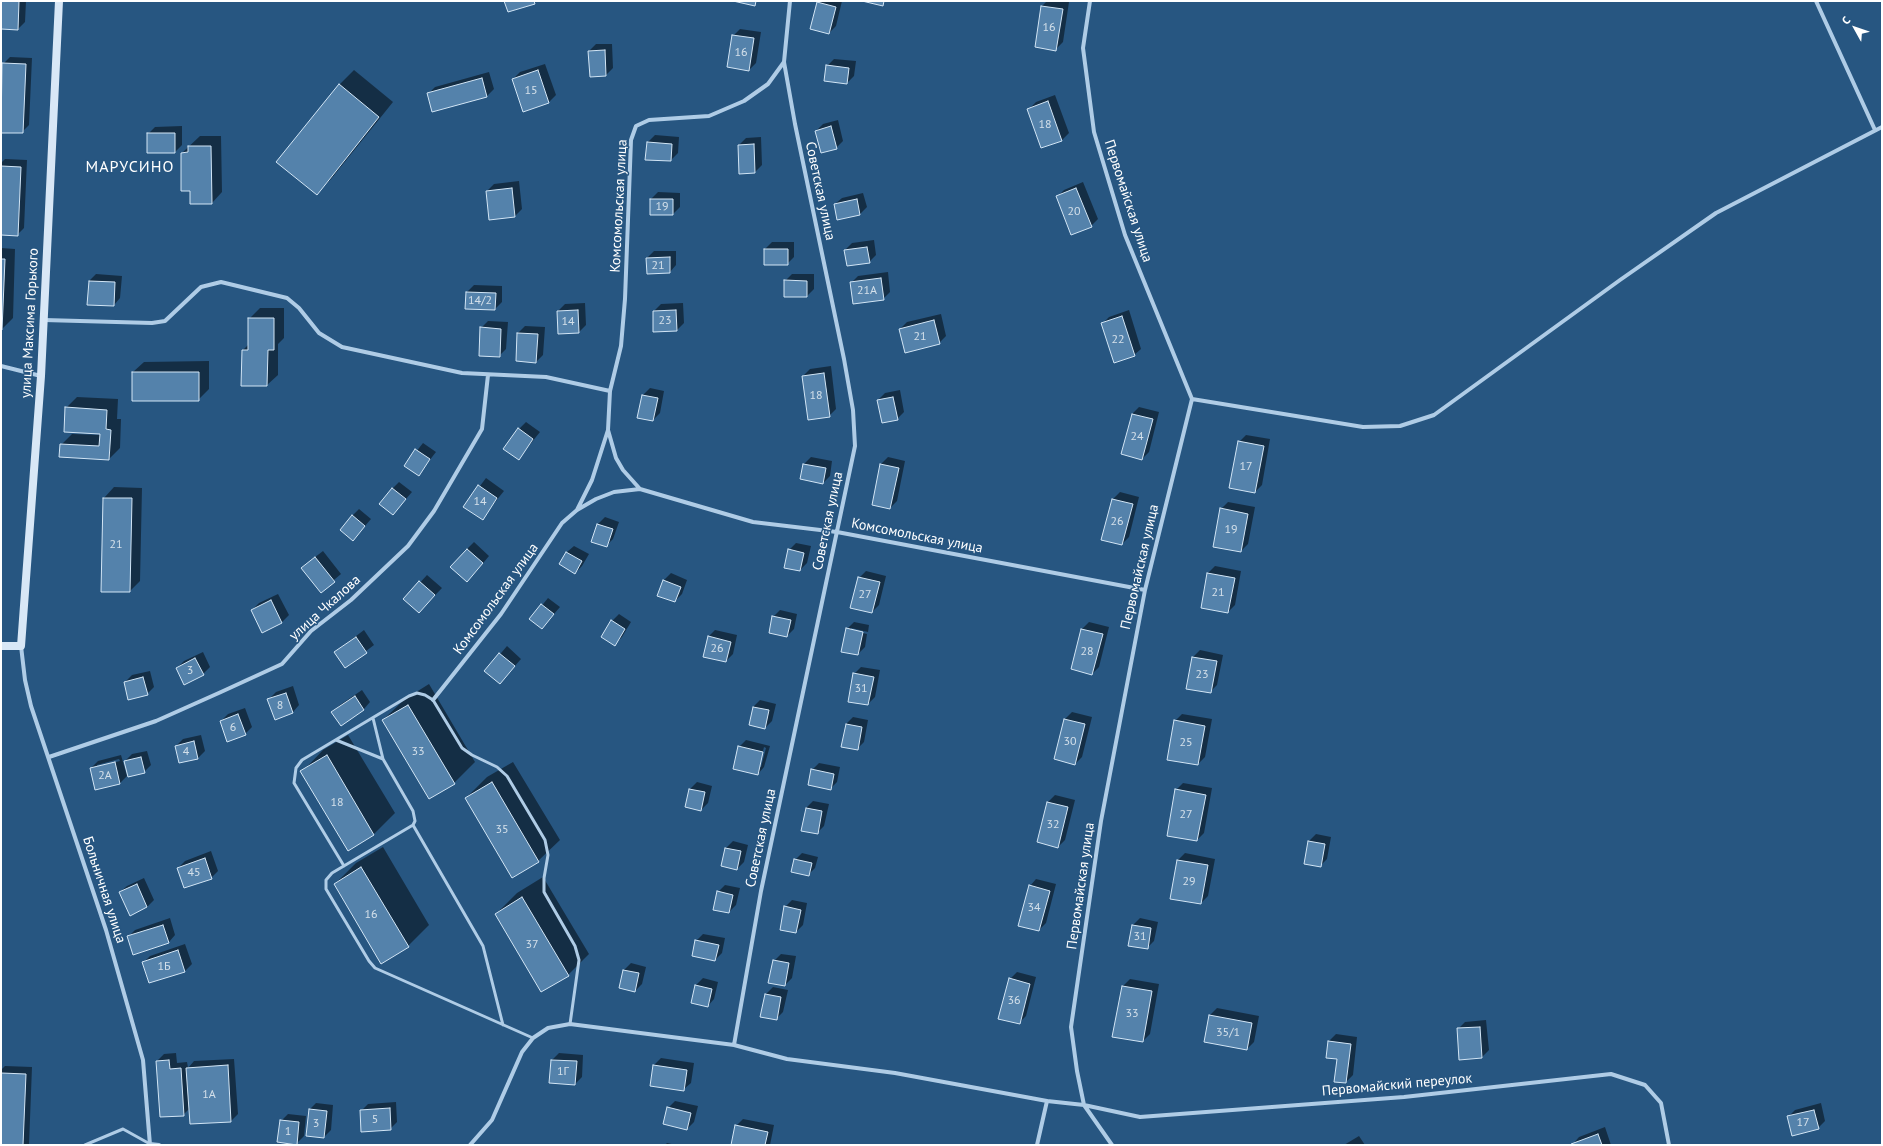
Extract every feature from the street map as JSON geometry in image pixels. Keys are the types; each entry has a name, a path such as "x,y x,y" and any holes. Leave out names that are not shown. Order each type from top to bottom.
{"street":[{"name":"улица Максима Горького","path":"21,646 41,376 59,1"},
{"name":"Советская улица","path":"734,1045 760,891 854,446 853,410 844,359 795,124 784,62 790,1"},
{"name":"Первомайская улица","path":"1090,1 1083,48 1094,132 1125,235 1192,399 1144,590 1101,821 1071,1027 1077,1071 1084,1106 1112,1145"},
{"path":"1816,1 1875,130"},
{"name":"Комсомольская улица","path":"577,510 592,480 608,430 610,391 621,346 625,299 631,140 636,126 649,120 709,116 744,101 768,84 784,62"},
{"path":"1192,399 1363,427 1400,426 1434,415 1614,284 1716,213 1882,127"},
{"path":"44,320 152,323 165,321 202,287 221,282 287,298 299,308 319,333 342,347 454,371 488,375 546,377 610,391"},
{"path":"1,366 41,376"},
{"name":"улица Чкалова","path":"49,757 156,720 282,664 311,631 351,600 408,546 434,511 482,429 488,375"},
{"name":"Комсомольская улица","path":"608,430 616,458 623,470 640,489"},
{"name":"Комсомольская улица","path":"433,700 501,614 562,523 577,510 596,499 614,492 640,489 753,522 837,532 1144,590"},
{"path":"1,646 21,646"},
{"name":"Больничная улица","path":"21,646 25,680 31,706 106,930 143,1060 150,1145"},
{"name":"Первомайский переулок","path":"533,1038 548,1028 570,1024 734,1045 787,1059 895,1073 1140,1117 1404,1097 1611,1074 1646,1085 1661,1103 1668,1145"},
{"path":"470,1145 492,1120 522,1052 533,1038"},
{"path":"1037,1145 1047,1101"},
{"path":"150,1145 159,1145"}],"lane":[{"path":"344,866 294,783 296,768 302,760 409,696 417,693 425,695 433,700 462,748 472,755 497,767 507,776 545,840 548,855 544,886 546,897 575,946 579,960 570,1024"},
{"path":"373,718 383,759 415,815 413,825 483,946 503,1025"},
{"path":"336,740 383,759"},
{"path":"413,825 328,876 325,884 326,888 372,965 380,970 533,1038"},
{"path":"85,1145 123,1130 150,1145"}],"building":[{"path":"1,1 19,1 18,30 1,29"},
{"path":"504,1 534,1 535,4 508,12"},
{"path":"733,1 756,1 755,6"},
{"path":"862,1 884,1 883,6"},
{"path":"817,2 836,7 829,34 810,29"},
{"path":"1041,6 1063,9 1056,51 1035,47"},
{"path":"732,35 754,38 749,71 727,67"},
{"path":"605,50 606,76 590,77 588,51"},
{"path":"2,63 26,64 23,133 1,133"},
{"path":"826,65 849,68 847,84 824,81"},
{"path":"538,70 549,103 523,112 512,79"},
{"path":"482,78 487,97 432,112 427,93"},
{"path":"339,84 379,117 317,195 276,162"},
{"path":"1048,101 1062,141 1041,148 1027,109"},
{"path":"831,126 837,149 821,153 815,131"},
{"path":"147,133 175,133 175,153 147,153"},
{"path":"647,142 672,144 671,161 645,160"},
{"path":"754,144 755,173 739,174 738,145"},
{"path":"188,146 211,146 212,204 190,204 190,191 181,191 181,153 188,152"},
{"path":"1,166 21,167 18,236 1,235"},
{"path":"512,188 515,217 489,220 486,191"},
{"path":"1076,188 1092,227 1071,235 1056,196"},
{"path":"650,199 673,199 673,215 650,215"},
{"path":"857,199 860,215 837,220 834,204"},
{"path":"867,247 870,263 847,266 844,250"},
{"path":"764,249 788,249 788,265 764,265"},
{"path":"670,257 670,273 647,274 646,258"},
{"path":"1,259 5,259 2,330 1,330"},
{"path":"881,278 884,300 853,304 850,282"},
{"path":"784,280 807,281 807,297 784,297"},
{"path":"89,281 115,282 114,306 87,305"},
{"path":"466,292 496,293 495,310 465,309"},
{"path":"578,310 579,333 558,334 557,311"},
{"path":"676,310 677,331 653,332 653,311"},
{"path":"1122,316 1135,356 1114,363 1101,323"},
{"path":"248,318 274,318 274,350 268,350 267,386 241,386 242,350 248,350"},
{"path":"934,320 940,344 905,353 899,329"},
{"path":"480,327 501,329 500,357 479,356"},
{"path":"517,333 538,334 536,363 516,361"},
{"path":"132,372 199,372 199,401 132,401"},
{"path":"824,373 830,417 808,420 802,376"},
{"path":"642,395 658,398 653,421 637,418"},
{"path":"893,397 898,420 882,423 877,400"},
{"path":"65,407 107,410 106,429 111,430 109,460 59,457 60,444 99,446 100,434 64,432"},
{"path":"1132,414 1153,419 1142,460 1121,454"},
{"path":"518,428 533,439 519,460 503,449"},
{"path":"1238,441 1264,446 1255,493 1229,488"},
{"path":"415,449 430,459 419,476 404,466"},
{"path":"803,464 826,468 823,484 800,479"},
{"path":"880,464 899,468 890,509 872,505"},
{"path":"478,485 497,498 483,520 463,507"},
{"path":"392,488 406,499 393,515 379,504"},
{"path":"103,498 132,498 130,592 101,592"},
{"path":"1112,499 1133,504 1122,545 1101,540"},
{"path":"1220,508 1248,514 1241,552 1213,547"},
{"path":"352,515 365,526 353,541 340,530"},
{"path":"597,524 613,529 607,547 591,542"},
{"path":"467,549 483,563 467,582 450,567"},
{"path":"788,549 804,553 800,571 784,568"},
{"path":"566,552 582,561 575,574 559,564"},
{"path":"315,557 335,582 321,593 301,568"},
{"path":"1207,573 1235,578 1228,613 1201,608"},
{"path":"858,577 880,582 872,613 850,608"},
{"path":"663,580 681,587 675,602 657,596"},
{"path":"419,581 435,595 419,613 403,599"},
{"path":"271,600 282,623 262,633 251,610"},
{"path":"541,604 554,614 542,629 529,619"},
{"path":"772,616 791,620 787,637 769,633"},
{"path":"611,620 625,629 615,646 601,637"},
{"path":"846,628 863,632 858,655 841,652"},
{"path":"1081,629 1103,634 1092,675 1071,669"},
{"path":"708,636 731,642 726,662 703,657"},
{"path":"356,637 367,653 345,668 334,652"},
{"path":"499,653 515,666 500,684 484,671"},
{"path":"1192,657 1217,661 1211,693 1186,689"},
{"path":"195,658 204,675 184,685 176,668"},
{"path":"853,673 874,677 868,705 848,702"},
{"path":"143,677 148,695 128,700 124,682"},
{"path":"286,693 293,713 275,720 267,699"},
{"path":"355,696 364,710 341,726 331,712"},
{"path":"408,705 455,784 429,799 382,720"},
{"path":"753,707 769,710 765,729 749,725"},
{"path":"238,714 246,735 227,742 220,721"},
{"path":"1064,719 1085,724 1075,765 1054,759"},
{"path":"1174,720 1205,726 1198,765 1167,760"},
{"path":"846,724 862,727 858,750 841,747"},
{"path":"194,741 198,759 179,763 175,746"},
{"path":"738,746 763,752 758,775 733,769"},
{"path":"327,755 374,835 348,851 300,771"},
{"path":"141,757 145,773 128,777 124,761"},
{"path":"115,762 120,784 95,790 90,768"},
{"path":"811,769 834,774 831,790 808,785"},
{"path":"492,782 539,862 512,878 465,798"},
{"path":"689,789 705,792 701,811 685,807"},
{"path":"1175,789 1206,795 1197,841 1167,836"},
{"path":"1047,802 1068,807 1058,848 1037,842"},
{"path":"806,808 822,811 818,834 801,831"},
{"path":"1308,841 1325,844 1321,867 1304,864"},
{"path":"725,848 741,851 737,870 721,866"},
{"path":"205,858 212,879 184,888 177,868"},
{"path":"794,859 812,863 809,876 791,872"},
{"path":"1177,860 1208,865 1201,904 1170,899"},
{"path":"361,867 409,947 381,964 334,884"},
{"path":"137,884 147,907 130,916 119,892"},
{"path":"1029,885 1050,891 1039,931 1018,926"},
{"path":"717,891 733,895 729,913 713,910"},
{"path":"522,897 569,976 541,992 495,914"},
{"path":"784,906 801,910 796,933 780,930"},
{"path":"163,925 169,943 133,955 127,936"},
{"path":"1132,925 1151,928 1148,949 1128,946"},
{"path":"695,940 719,945 715,961 692,956"},
{"path":"178,950 185,972 149,983 142,962"},
{"path":"773,960 789,963 785,986 768,983"},
{"path":"623,970 639,973 635,992 619,988"},
{"path":"1009,978 1030,984 1020,1024 998,1019"},
{"path":"695,985 712,989 708,1007 691,1003"},
{"path":"1122,986 1152,991 1143,1042 1112,1037"},
{"path":"765,994 781,997 777,1020 760,1017"},
{"path":"1209,1015 1252,1023 1247,1050 1204,1042"},
{"path":"1480,1027 1482,1058 1459,1060 1457,1028"},
{"path":"1328,1041 1351,1044 1346,1083 1334,1082 1337,1059 1326,1058"},
{"path":"169,1060 170,1069 181,1068 184,1116 160,1117 156,1061"},
{"path":"551,1060 577,1061 575,1085 549,1083"},
{"path":"228,1065 231,1122 190,1124 186,1068"},
{"path":"653,1065 687,1070 684,1091 650,1086"},
{"path":"1,1073 26,1074 23,1145 1,1145"},
{"path":"667,1107 691,1113 687,1130 663,1124"},
{"path":"390,1108 391,1130 361,1132 360,1110"},
{"path":"309,1109 327,1111 324,1138 306,1136"},
{"path":"1814,1110 1819,1129 1792,1136 1787,1116"},
{"path":"280,1120 299,1122 297,1145 277,1142"},
{"path":"735,1125 768,1132 765,1145 731,1145"},
{"path":"1598,1134 1602,1145 1571,1145 1571,1144"}],"district":[{"name":"МАРУСИНО","path":"130,167"}]}
